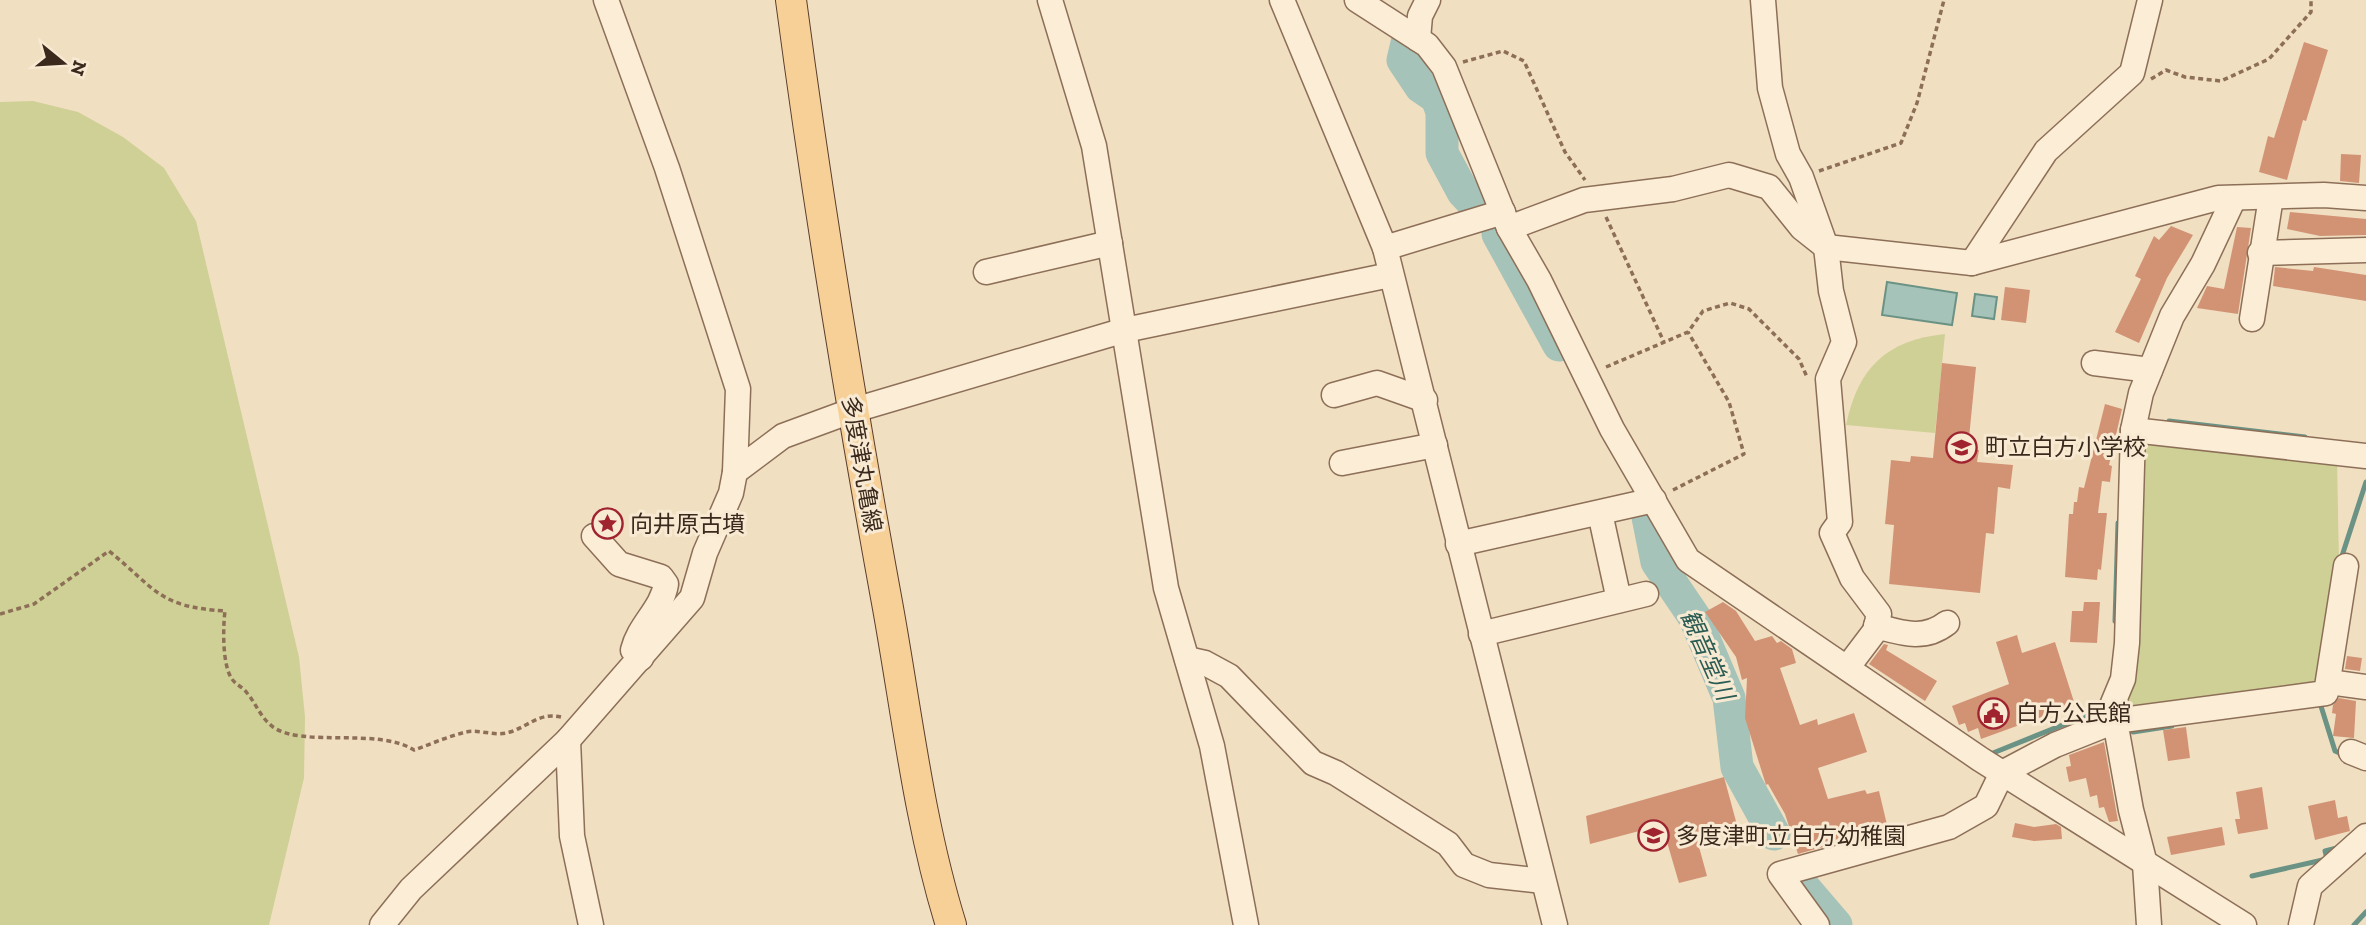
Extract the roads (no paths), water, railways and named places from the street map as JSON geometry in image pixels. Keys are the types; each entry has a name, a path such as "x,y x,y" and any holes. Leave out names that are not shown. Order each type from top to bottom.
{"main road":[{"name":"多度津丸亀線","path":"791,0 812,164 851,411 918,789 936,876 951,925"}],"street":[{"path":"382,925 411,889 641,658 692,598 705,553 731,493 735,472 738,389 667,168 606,0"},
{"path":"1051,0 1094,146 1166,588 1212,746 1247,925"},
{"path":"1282,0 1385,248 1555,925"},
{"path":"1357,0 1427,45 1444,67 1506,220 1539,280 1612,429 1688,560 2002,773 2244,925"},
{"path":"1418,39 1420,16 1428,0"},
{"path":"1763,0 1770,88 1788,154 1801,177 1826,247 1831,291 1844,342 1840,355 1830,367 1828,379 1840,522 1832,533 1852,578 1879,614 1876,626 1847,668"},
{"path":"1972,263 2046,151 2132,73 2150,0"},
{"path":"1385,248 1584,200 1600,201 1729,175 1769,187 1802,228 1826,247 1972,263 2218,198 2325,195 2366,198"},
{"path":"2252,318 2260,253 2271,197"},
{"path":"2148,925 2145,864 2131,810 2113,703 2123,679 2127,643 2133,430 2150,370 2172,316 2203,264 2234,198"},
{"path":"986,272 1111,243"},
{"path":"2260,253 2366,250"},
{"path":"735,472 783,436 851,411 1125,330 1390,275"},
{"path":"2094,363 2150,370"},
{"path":"1334,395 1377,383 1425,400"},
{"path":"2133,430 2366,456"},
{"path":"1342,463 1435,445"},
{"path":"1458,544 1654,500"},
{"path":"1600,513 1619,600"},
{"path":"594,537 619,564 661,577 666,584 664,594 636,637 633,650 641,658"},
{"path":"1817,925 1780,874 1949,827 1986,806 2002,773 2055,745 2115,721 2326,694 2346,566"},
{"path":"1481,634 1646,594"},
{"path":"1876,626 1919,635 1936,632 1947,624"},
{"path":"1187,659 1205,663 1229,677 1313,763 1336,773 1448,844 1464,864 1489,875 1543,881"},
{"path":"2329,682 2366,687"},
{"path":"568,729 572,836 591,925"},
{"path":"2301,925 2310,886 2366,836"}],"water":[{"path":"1887,282 1957,293 1952,325 1882,315"},
{"path":"1975,294 1997,297 1994,319 1972,316"}],"waterway":[{"name":"観音堂川","path":"1409,35 1403,60 1421,87 1437,98 1442,112 1442,153 1463,192 1478,208"},
{"name":"観音堂川","path":"1498,234 1559,345"},
{"path":"2169,421 2305,437"},
{"path":"2341,559 2366,482"},
{"name":"観音堂川","path":"1648,517 1657,562 1695,618 1729,698 1737,767 1774,834"},
{"path":"2115,621 2118,523"},
{"path":"1993,753 2085,716 2104,699"},
{"path":"2316,704 2320,703 2335,751 2344,755"},
{"path":"2133,732 2172,726"},
{"path":"2252,876 2327,859 2325,851 2337,848"},
{"name":"観音堂川","path":"1800,883 1836,925"},
{"path":"2354,925 2366,912"}],"place":[{"name":"町立白方小学校","path":"1962,447"},
{"name":"向井原古墳","path":"607,524"},
{"name":"白方公民館","path":"1993,713"},
{"name":"多度津町立白方幼稚園","path":"1653,836"}]}
